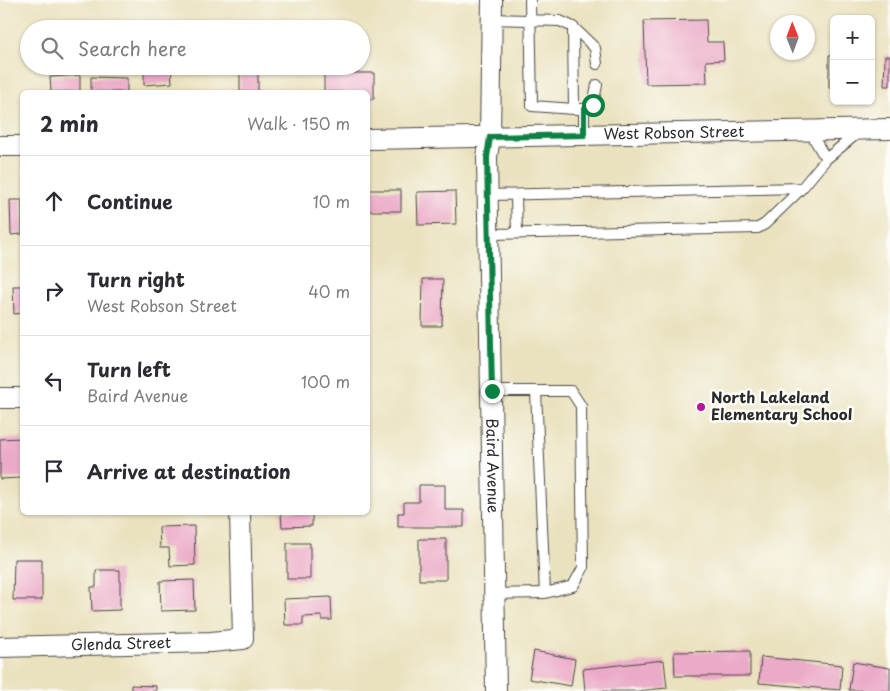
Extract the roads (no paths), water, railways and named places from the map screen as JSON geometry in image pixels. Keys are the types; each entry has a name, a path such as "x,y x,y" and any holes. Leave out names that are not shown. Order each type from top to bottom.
{"street":[{"name":"Baird Avenue","path":"492,10 490,137 487,157 496,691"},
{"name":"West Robson Street","path":"370,139 890,129"},
{"path":"0,146 20,146"},
{"path":"0,398 20,398"},
{"name":"Glenda Street","path":"0,647 211,642 243,639 240,515"}],"lane":[{"path":"530,0 532,106 579,109 593,105 597,85"},
{"path":"492,10 530,20 560,21 573,27 595,48 597,64"},
{"path":"573,27 579,109 584,135"},
{"path":"809,130 826,159"},
{"path":"489,234 750,230 765,224 802,188 826,159 863,130"},
{"path":"488,195 802,188"},
{"path":"516,195 517,233"},
{"path":"492,391 571,391 581,406 583,568 573,586 545,593 495,594"},
{"path":"536,391 545,593"}],"place":[{"name":"North Lakeland Elementary School","path":"701,407"}]}
